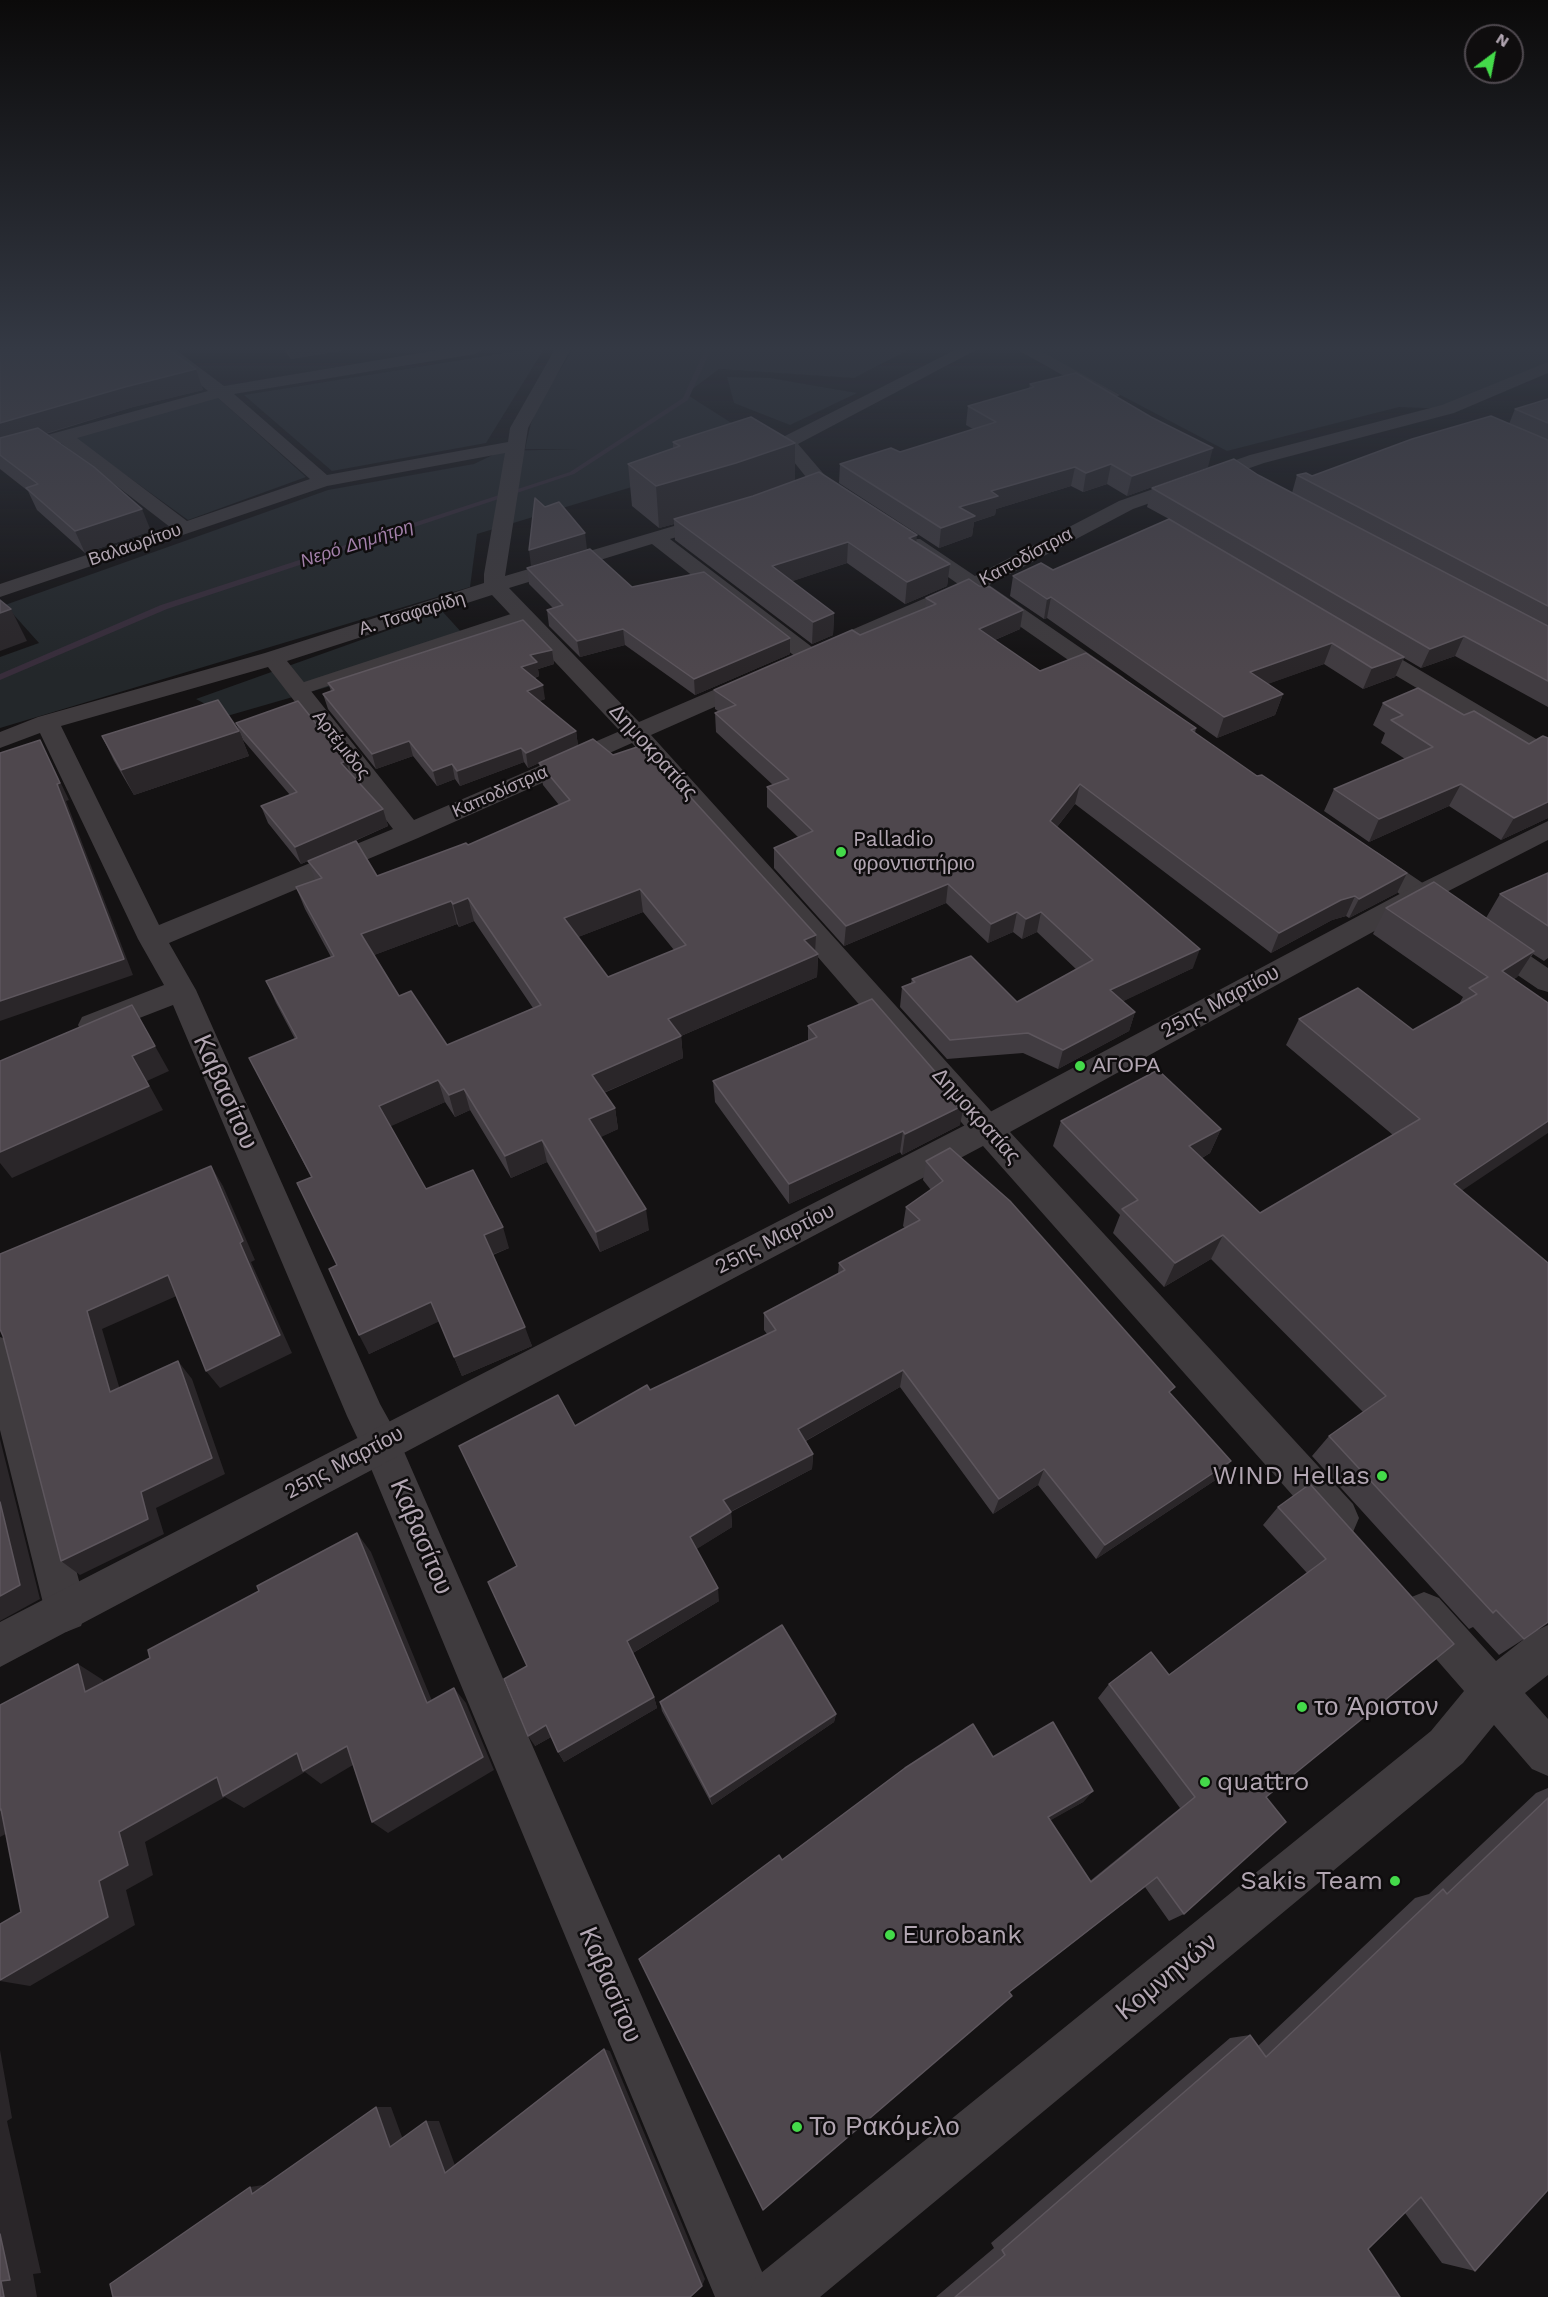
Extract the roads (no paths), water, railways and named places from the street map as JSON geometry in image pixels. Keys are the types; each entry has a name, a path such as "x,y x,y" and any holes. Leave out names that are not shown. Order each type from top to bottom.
{"street":[{"path":"90,456 184,528"},
{"path":"295,456 323,481"},
{"name":"Βαλαωρίτου","path":"0,591 323,481 459,456"},
{"path":"495,586 494,574 513,456"},
{"path":"795,456 811,487 869,514"},
{"name":"Καποδίστρια","path":"152,939 409,832 975,584 1126,505 1232,467 1272,456"},
{"path":"1126,505 1146,517"},
{"name":"Α. Τσαφαρίδη","path":"0,741 46,722 273,658 458,600 531,573 736,513"},
{"path":"898,534 975,584 1130,692"},
{"path":"655,537 791,664"},
{"name":"Δημοκρατίας","path":"495,586 636,733 987,1129 1359,1540"},
{"path":"1342,633 1548,756"},
{"name":"Αρτέμιδος","path":"273,658 409,832"},
{"name":"Καβασίτου","path":"46,722 152,939 181,990 366,1416 381,1444 744,2297"},
{"name":"25ης Μαρτίου","path":"0,1645 987,1129 1419,895 1548,829"},
{"path":"1352,847 1548,982"},
{"path":"64,1036 181,990"},
{"path":"0,1354 66,1611"},
{"path":"1398,1584 1548,1753"},
{"name":"Κομνηνών","path":"776,2297 1447,1747 1492,1692 1548,1647"}],"lane":[{"path":"298,690 523,615"}],"waterway":[{"name":"Νερό Δημήτρη","path":"0,677 164,607 572,473 598,456"}],"place":[{"name":"Palladio φροντιστήριο","path":"841,852"},
{"name":"ΑΓΟΡΑ","path":"1080,1066"},
{"name":"WIND Hellas","path":"1382,1476"},
{"name":"το Άριστον","path":"1302,1707"},
{"name":"quattro","path":"1205,1782"},
{"name":"Sakis Team","path":"1395,1881"},
{"name":"Eurobank","path":"890,1935"},
{"name":"Το Ρακόμελο","path":"797,2127"}]}
